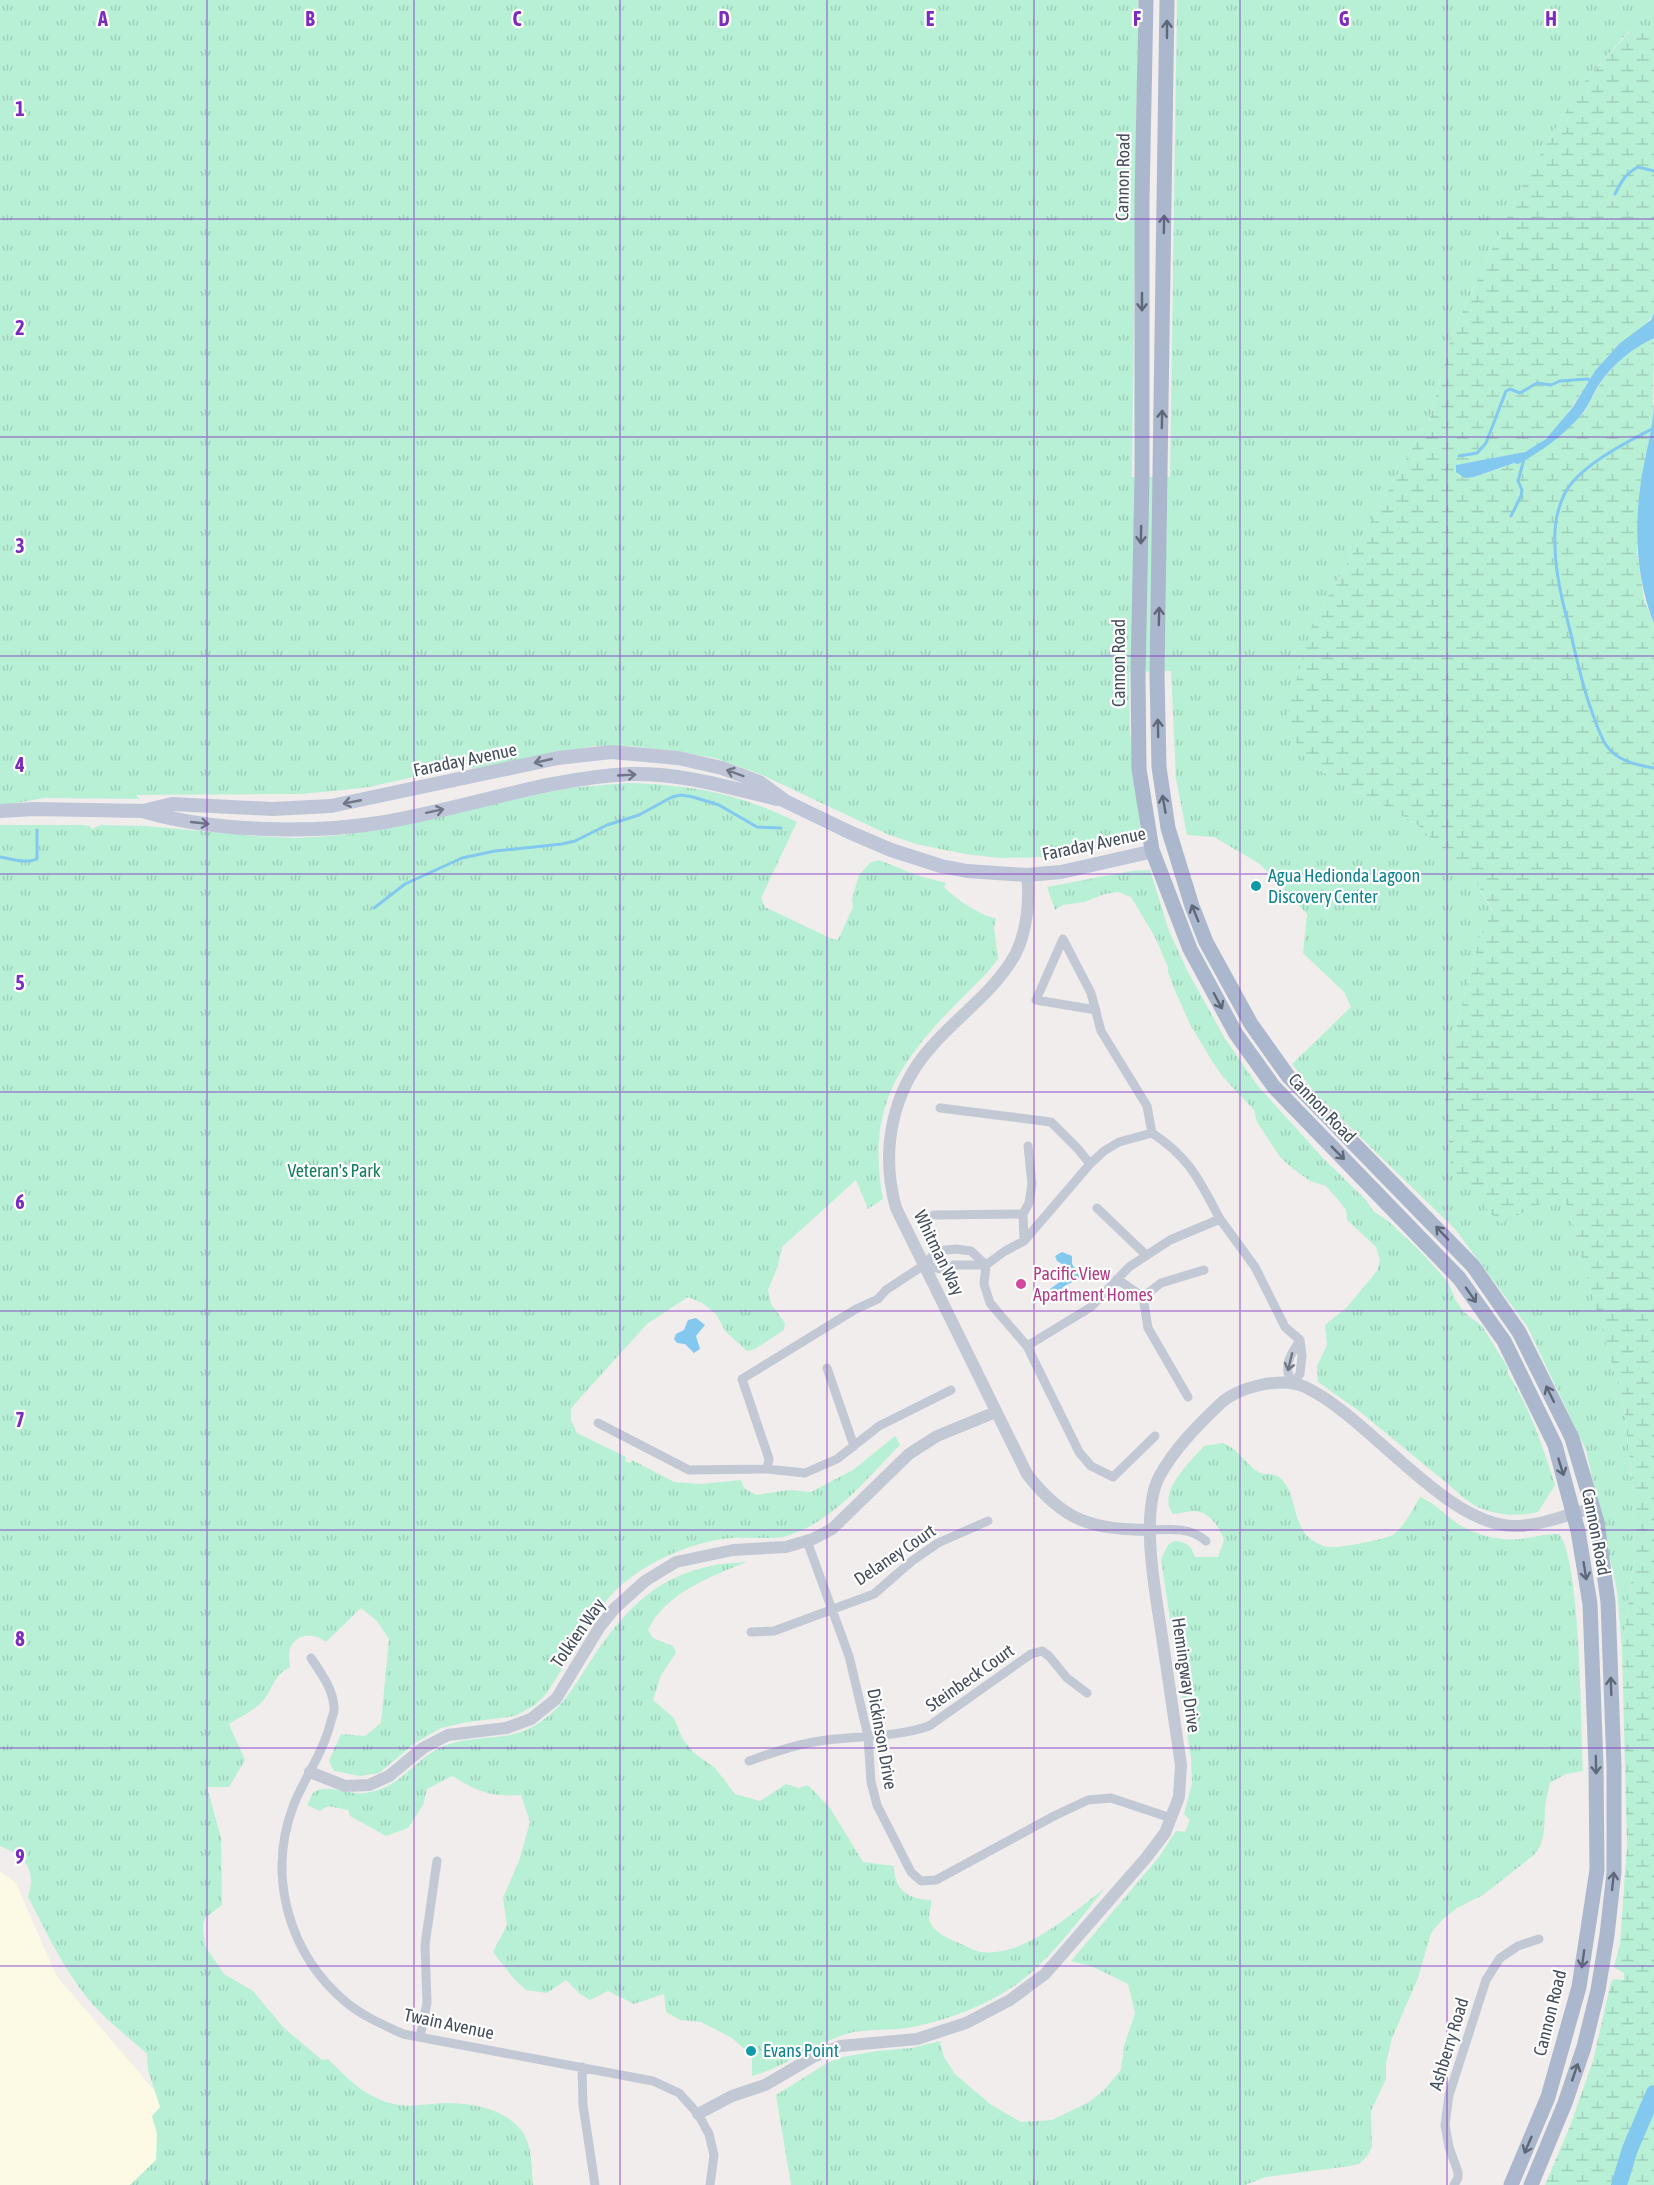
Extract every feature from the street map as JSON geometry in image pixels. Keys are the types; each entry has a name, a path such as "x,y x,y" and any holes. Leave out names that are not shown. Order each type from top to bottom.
{"main road":[{"name":"Cannon Road","path":"1146,0 1138,675 1139,770 1149,851 1190,949 1236,1034 1268,1078 1459,1278 1504,1341 1555,1445 1574,1513 1590,1604 1597,1870 1579,1987 1548,2097 1511,2185"},
{"name":"Cannon Road","path":"1167,0 1157,675 1159,767 1172,844 1206,942 1251,1024 1281,1067 1473,1266 1519,1332 1572,1438 1597,1522 1608,1602 1614,1766 1614,1872 1602,1968 1584,2047 1531,2185"},
{"name":"Faraday Avenue","path":"0,811 34,809 143,811 172,804 272,809 331,806 558,758 611,752 678,758 722,768 759,782 785,801 849,832 919,860 967,871 1027,874 1060,872 1172,844"},
{"name":"Faraday Avenue","path":"143,811 173,820 233,826 294,829 341,828 386,822 569,782 631,774 691,777 785,801"}],"street":[{"name":"Whitman Way","path":"1027,874 1025,920 1016,953 986,993 931,1046 906,1082 892,1124 889,1160 896,1208 1027,1474 1043,1495 1075,1519 1098,1526 1151,1530 1178,1529 1198,1534 1206,1540"},
{"path":"1096,1010 1036,1000 1063,939 1091,993 1096,1010 1101,1031 1147,1106 1152,1133 1182,1156 1194,1172 1220,1219 1255,1268 1285,1327 1300,1340 1288,1357 1287,1373 1292,1384"},
{"path":"940,1108 1051,1122 1090,1164"},
{"path":"924,1265 941,1269 954,1265 986,1265 1024,1241 1090,1164 1104,1151 1119,1142 1152,1133"},
{"path":"1024,1241 1023,1214 1029,1203 1032,1184 1028,1146"},
{"path":"1097,1208 1146,1255"},
{"path":"934,1215 1023,1214"},
{"path":"1027,1346 1091,1307 1129,1267 1146,1255 1170,1240 1220,1219"},
{"path":"767,1469 769,1459 742,1379 856,1309 878,1299 886,1290 924,1265 934,1254 956,1249 970,1251 986,1265"},
{"path":"986,1265 984,1284 990,1303 1027,1346 1079,1452 1091,1466 1113,1477 1155,1436"},
{"path":"1143,1297 1161,1283 1204,1270"},
{"path":"1117,1279 1143,1297 1148,1328 1188,1397"},
{"path":"827,1368 854,1446"},
{"name":"Hemingway Drive","path":"698,2114 732,2096 765,2085 813,2057 840,2046 917,2039 966,2023 1010,2000 1045,1974 1165,1833 1179,1797 1181,1765 1150,1557 1151,1508 1159,1479 1192,1430 1226,1398 1264,1383 1303,1386 1335,1405 1435,1489 1475,1517 1502,1525 1518,1526 1593,1508"},
{"path":"598,1423 689,1470 767,1469 805,1473 837,1459 879,1426 951,1390"},
{"name":"Tolkien Way","path":"310,1772 345,1786 369,1785 389,1776 423,1748 448,1735 506,1728 531,1719 556,1699 599,1628 614,1610 645,1581 676,1562 733,1550 786,1547 807,1541 832,1529 909,1454 937,1436 996,1412"},
{"name":"Delaney Court","path":"751,1632 774,1631 874,1594 912,1561 938,1543 988,1521"},
{"name":"Dickinson Drive","path":"807,1541 849,1656 868,1736 871,1782 877,1805 911,1872 921,1881 936,1880 1088,1800 1111,1798 1171,1818"},
{"name":"Steinbeck Court","path":"749,1761 792,1746 825,1740 913,1732 930,1726 1031,1654 1042,1651 1067,1678 1087,1693"},
{"name":"Twain Avenue","path":"311,1658 328,1684 334,1708 326,1740 294,1804 287,1830 282,1871 287,1914 314,1968 335,1992 368,2017 403,2034 653,2081 680,2093 698,2114 709,2134 714,2155 710,2185"},
{"path":"420,2037 427,2003 425,1945 437,1861"},
{"name":"Ashberry Road","path":"1454,2185 1458,2172 1449,2147 1445,2125 1449,2095 1486,1980 1500,1958 1518,1946 1539,1939"},
{"path":"582,2067 583,2105 595,2185"}],"shaded area":[{"path":"0,1871 16,1883 56,1975 189,2131 134,2185 0,2185"}],"green space":[{"path":"0,0 1138,0 1132,477 1170,477 1177,0 1654,0 1654,31 1629,31 1583,83 1526,178 1453,331 1430,417 1312,625 1307,763 1415,823 1473,877 1493,912 1480,936 1443,1078 1563,1192 1624,1406 1633,1490 1635,1555 1622,1649 1617,1591 1586,1450 1527,1326 1455,1229 1317,1095 1292,1064 1351,1007 1344,992 1303,953 1307,914 1260,864 1214,837 1187,835 1176,779 1171,671 1129,672 1130,732 1141,833 1124,842 1044,857 1000,858 965,854 916,844 887,834 760,774 715,758 630,746 594,746 471,769 475,763 369,787 333,791 300,794 136,795 140,799 44,798 0,806"},
{"path":"1630,31 1654,31 1654,313 1646,324 1608,356 1561,423 1538,445 1509,456 1457,465 1474,477 1514,463 1583,414 1601,382 1619,360 1639,345 1654,338 1653,421 1641,483 1637,550 1644,600 1654,624 1654,2185 1545,2185 1570,2126 1593,2061 1611,1982 1614,1979 1624,1980 1624,1973 1614,1967 1620,1944 1627,1844 1622,1649 1635,1555 1633,1490 1624,1406 1563,1193 1500,1224 1451,1167 1443,1078 1480,936 1493,911 1473,877 1415,823 1307,763 1285,721 1312,625 1430,417 1453,331 1526,178 1583,83"},
{"name":"Veteran's Park","path":"627,783 714,792 754,804 797,822 761,898 765,907 832,939 838,940 853,907 852,899 859,875 871,862 879,860 916,875 946,883 944,887 961,901 984,915 996,918 994,928 998,959 933,1028 901,1071 890,1092 879,1140 879,1168 883,1199 868,1209 856,1180 782,1247 778,1266 768,1290 771,1304 785,1323 784,1330 755,1349 747,1351 726,1332 716,1314 702,1303 688,1297 647,1324 571,1409 571,1420 577,1433 626,1457 625,1461 630,1463 632,1460 674,1482 700,1484 741,1480 744,1488 756,1495 788,1490 811,1492 853,1470 895,1436 900,1445 847,1499 833,1511 801,1531 779,1538 733,1538 703,1543 657,1561 629,1578 597,1612 555,1681 535,1705 515,1716 441,1728 415,1743 379,1773 360,1776 334,1771 329,1761 341,1734 365,1736 381,1723 389,1639 377,1621 361,1608 326,1642 311,1636 297,1639 289,1651 290,1668 280,1674 259,1705 229,1724 245,1760 229,1787 207,1787 221,1838 222,1905 205,1918 203,1925 205,1946 224,1974 253,1991 283,2027 322,2060 328,2059 352,2082 369,2094 400,2105 464,2104 485,2108 505,2116 522,2131 528,2143 533,2185 130,2185 156,2160 157,2134 152,2116 160,2107 148,2070 147,2054 102,2014 79,1987 60,1958 28,1897 31,1879 27,1865 16,1854 0,1846 0,825 84,825 90,826 91,829 101,825 146,826 296,838 344,835 569,788"},
{"path":"1150,870 1169,931 1187,970 1224,1037 1257,1085 1322,1157 1366,1200 1373,1211 1388,1221 1420,1251 1448,1282 1456,1301 1465,1313 1482,1326 1508,1368 1508,1374 1535,1428 1555,1485 1538,1512 1505,1514 1473,1504 1359,1411 1318,1382 1317,1366 1327,1345 1325,1325 1347,1307 1377,1271 1380,1260 1376,1247 1347,1220 1346,1209 1326,1186 1310,1181 1280,1157 1257,1122 1254,1110 1223,1077 1191,1026 1155,937 1131,897 1118,892 1105,894 1084,902 1063,905 1055,910 1047,887 1131,871"},
{"path":"1223,1443 1258,1472 1275,1475 1285,1483 1300,1526 1313,1540 1327,1547 1374,1541 1394,1534 1409,1517 1420,1497 1458,1524 1486,1536 1510,1540 1559,1534 1566,1550 1572,1576 1576,1609 1583,1771 1566,1774 1550,1783 1543,1835 1534,1855 1483,1895 1457,1908 1431,1933 1418,1978 1392,2038 1386,2063 1386,2079 1371,2111 1372,2147 1367,2156 1359,2164 1266,2177 1245,2185 791,2185 776,2095 829,2062 843,2057 912,2048 940,2041 944,2057 955,2074 990,2104 1021,2122 1052,2120 1089,2102 1104,2090 1121,2070 1124,2046 1135,2013 1128,1984 1091,1966 1071,1961 1159,1857 1176,1831 1185,1832 1190,1820 1184,1814 1192,1783 1191,1758 1161,1559 1168,1545 1174,1541 1188,1545 1195,1557 1218,1557 1224,1540 1213,1521 1199,1512 1173,1514 1169,1506 1169,1497 1177,1478 1204,1446"},
{"path":"747,1562 719,1573 677,1596 655,1617 648,1630 653,1638 673,1646 676,1653 661,1675 653,1700 674,1718 682,1738 694,1753 715,1768 735,1794 760,1801 786,1784 799,1788 808,1785 830,1808 863,1862 894,1866 897,1882 904,1892 916,1898 931,1900 929,1919 932,1926 947,1937 973,1950 998,1952 1031,1941 1047,1932 1105,1888 1039,1965 1014,1986 991,2000 926,2024 848,2033 775,2068 752,2076 752,2056 732,2038 701,2022 680,2020 666,2012 664,1994 634,2004 608,1991 590,2000 566,1980 547,1993 526,1990 514,1979 493,1952 507,1925 503,1898 519,1861 530,1822 521,1795 492,1794 452,1776 427,1789 423,1805 408,1828 386,1836 350,1816 348,1810 328,1806 320,1811 307,1805 312,1794 318,1790 331,1789 366,1793 379,1790 399,1779 432,1752 453,1743 512,1734 534,1726 559,1706 612,1631 639,1602 654,1590 690,1572 720,1564"}],"water":[{"path":"1654,313 1654,338 1631,351 1611,369 1584,411 1559,436 1518,464 1514,463 1474,477 1465,478 1456,472 1456,465 1525,452 1546,439 1573,407 1595,371 1619,344 1651,320"},
{"path":"1654,403 1654,624 1643,589 1637,536 1641,481 1651,433"},
{"path":"1062,1252 1072,1256 1072,1264 1080,1276 1054,1295 1050,1289 1061,1281 1064,1275 1061,1270 1062,1264 1055,1256"},
{"path":"696,1318 705,1325 696,1336 700,1349 694,1353 685,1344 677,1343 674,1339 676,1334 684,1330 688,1320"}],"waterway":[{"path":"1615,194 1624,178 1634,169 1638,167 1654,171"},
{"path":"1459,456 1477,453 1486,443 1506,391 1510,389 1520,393 1537,383 1551,385 1560,381 1587,379 1593,381"},
{"path":"1654,428 1604,456 1570,485 1556,519 1555,538 1557,571 1562,598 1584,688 1600,734 1610,750 1621,759 1654,768"},
{"path":"1511,516 1521,496 1522,490 1518,481 1524,459"},
{"path":"374,908 405,884 462,858 495,851 575,841 607,825 639,815 672,797 681,795 719,805 757,827 781,828"},
{"path":"0,857 24,861 37,859 37,830"},
{"path":"1619,2185 1630,2149 1654,2093"}],"place":[{"name":"Agua Hedionda Lagoon Discovery Center","path":"1256,886"},
{"name":"Pacific View Apartment Homes","path":"1021,1284"},
{"name":"Evans Point","path":"751,2051"}]}
